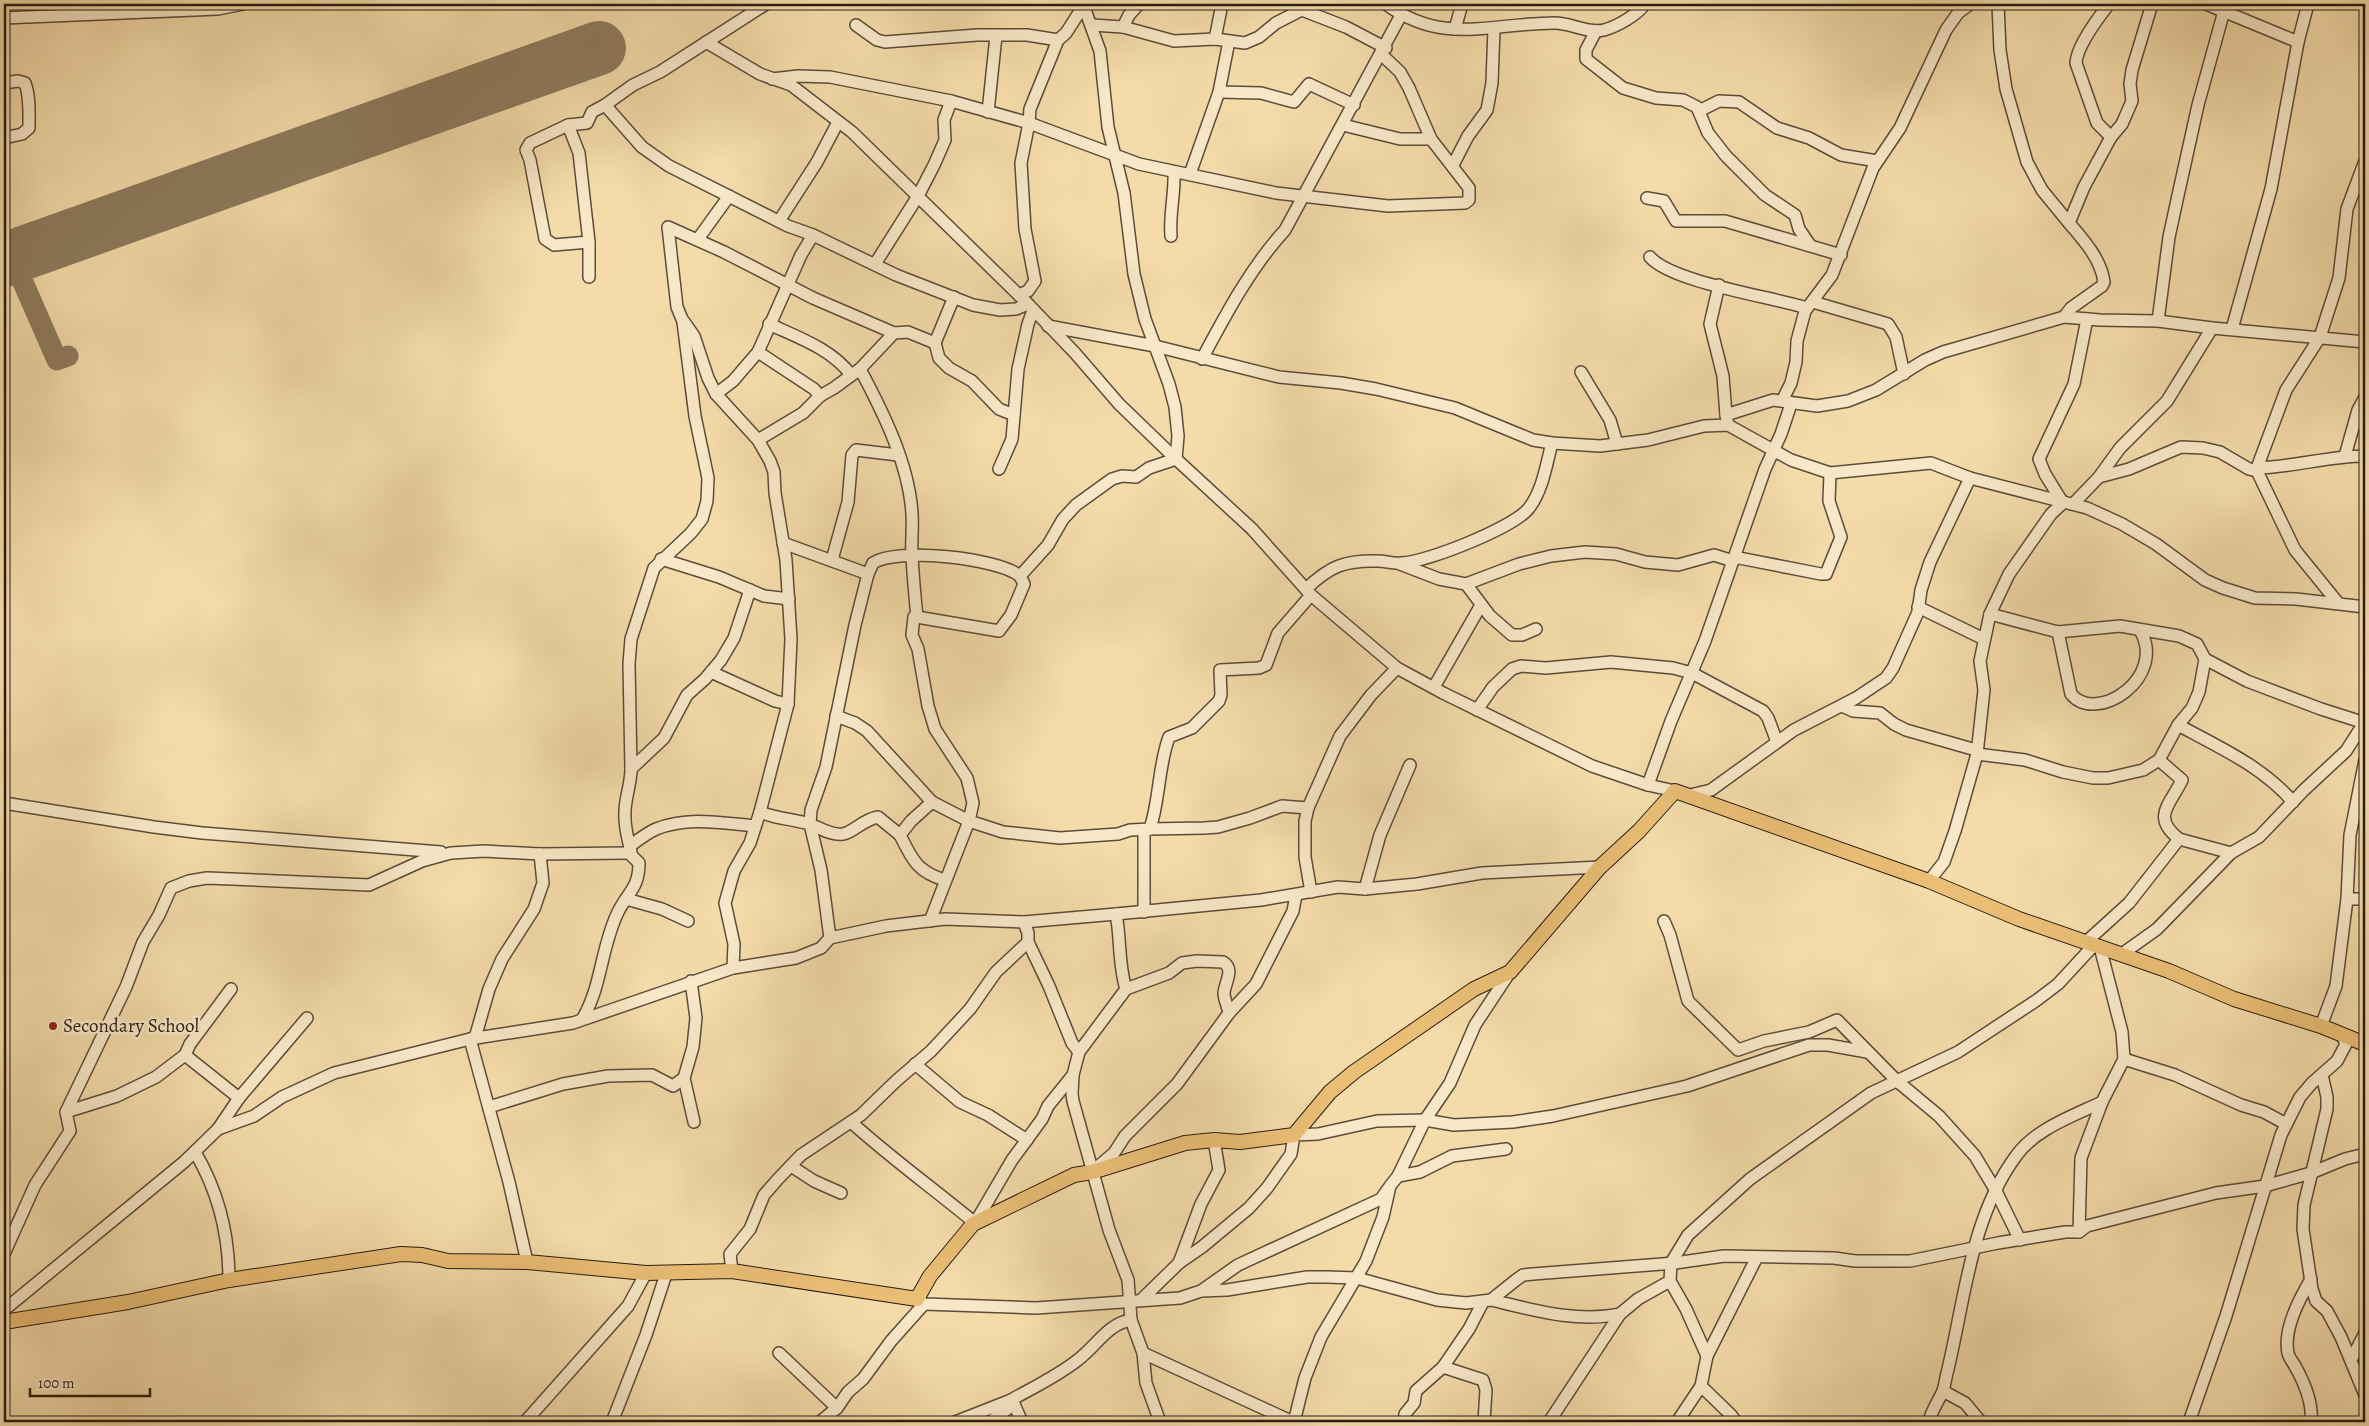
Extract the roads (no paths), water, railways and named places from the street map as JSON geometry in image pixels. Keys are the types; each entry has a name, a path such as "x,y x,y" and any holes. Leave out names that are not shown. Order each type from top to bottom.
{"main road":[{"path":"4,1322 128,1302 229,1280 401,1254 422,1255 448,1261 527,1262 646,1273 732,1271 921,1301 930,1276 974,1224 1074,1175 1092,1172 1184,1144 1214,1140 1240,1142 1294,1135 1330,1092 1354,1072 1474,990 1510,972 1600,867 1639,830 1674,791 1690,795 1929,881 2019,919 2122,954 2234,999 2321,1026 2365,1044"}],"street":[{"path":"4,18 218,9 243,4"},
{"path":"590,242 554,245 545,239 530,160 526,150 530,144 568,125 587,122 592,112 633,86 660,72 766,4"},
{"path":"1123,27 1129,15 1139,4"},
{"path":"1215,39 1222,4"},
{"path":"1092,25 1123,27 1174,41 1215,39 1246,43 1252,41 1276,23 1313,4"},
{"path":"1386,4 1401,15 1425,25 1455,29 1558,23 1596,30 1615,26 1641,9 1645,4"},
{"path":"1455,29 1462,4"},
{"path":"1789,403 1784,397 1791,383 1796,362 1799,331 1810,305 1829,281 1841,255 1876,161 1900,128 1946,30 1958,13 1970,4"},
{"path":"1998,4 2000,50 2006,89 2026,162 2042,190 2083,240 2098,263 2104,282 2102,286 2071,308 2064,317"},
{"path":"2109,4 2090,32 2078,54 2076,64 2097,123 2112,137"},
{"path":"2069,223 2084,187 2112,137 2122,124 2132,101 2130,84 2132,70 2152,4"},
{"path":"2206,4 2298,42"},
{"path":"2232,329 2271,189 2298,42 2308,4"},
{"path":"1084,5 1100,51 1108,127 1124,193 1134,274 1145,319 1169,384 1175,407 1178,436 1176,458"},
{"path":"1019,295 1028,291 1034,281 1025,229 1020,176 1020,163 1029,123 1030,109 1058,40 1066,32 1084,5"},
{"path":"772,79 798,76 830,77 952,101 1029,123 1139,164 1174,173 1190,174 1276,193 1388,206 1465,202 1469,200 1469,188 1431,139 1409,88 1400,72 1383,51 1346,27 1302,10"},
{"path":"2158,321 2171,228 2198,106 2224,11"},
{"path":"1202,359 1235,300 1273,243 1285,230 1354,106 1401,15"},
{"path":"856,25 877,40 884,42 1027,35 1058,40"},
{"path":"1453,165 1468,136 1487,110 1492,83 1491,69 1494,28"},
{"path":"1596,30 1586,50 1586,59 1623,88 1667,100 1683,100 1697,107 1708,133 1726,156 1765,194 1795,215 1799,229 1810,245"},
{"path":"988,112 996,36"},
{"path":"1190,174 1219,92 1229,41"},
{"path":"706,42 772,79 791,85 852,132 1031,307 1075,353 1119,404 1252,530 1309,592 1397,668 1476,710 1592,766 1648,785 1674,791"},
{"path":"4,83 18,81 25,83 28,93 29,128 22,134 4,138"},
{"path":"1219,92 1261,93 1294,102 1309,84 1354,106"},
{"path":"875,264 918,196 945,140 944,120 952,101"},
{"path":"1699,111 1719,101 1739,102 1777,128 1809,138 1840,155 1876,161"},
{"path":"605,105 642,148 669,166 779,221 813,234 896,275 973,305 1000,310 1031,307"},
{"path":"779,221 817,162 838,122"},
{"path":"568,125 579,153 590,242 589,276"},
{"path":"1343,125 1400,139 1414,141 1431,139"},
{"path":"2338,604 2295,550 2257,469 2286,390 2320,337 2339,278 2347,209 2365,161"},
{"path":"1171,236 1170,225 1175,190 1174,173"},
{"path":"698,239 729,196"},
{"path":"1647,198 1664,201 1676,221 1725,221 1841,255"},
{"path":"733,968 734,944 725,903 734,871 750,843 760,812 788,704 791,658 786,560 775,493 774,472 758,440 716,394 694,336 682,319 677,307 668,227 698,239 787,286 854,317 894,332 908,332 935,343"},
{"path":"716,394 732,381 758,352 801,255 813,234"},
{"path":"1650,258 1655,263 1679,274 1761,298 1810,305 1888,324 1896,337 1904,374"},
{"path":"1720,285 1710,324 1723,376 1727,420"},
{"path":"954,297 935,343 939,358 949,368 972,381 998,408 1014,415"},
{"path":"999,469 1012,439 1018,370 1031,307"},
{"path":"1048,326 1155,346 1279,377 1341,383 1455,408 1533,440 1600,446 1648,440 1727,420 1763,402 1773,400 1817,406 1848,401 1876,390 1925,360 1944,352 2064,317 2158,321 2212,328 2365,342"},
{"path":"583,1018 592,1001 606,941 626,899 637,883 639,872 639,864 629,849 626,839 625,811 631,786 632,769 629,664 631,639 654,568 661,559 691,533 702,519 707,501 708,478 695,416 682,319"},
{"path":"2066,502 2045,474 2039,459 2074,384 2087,319"},
{"path":"769,324 828,354 855,372 891,430 912,514 912,556 917,617"},
{"path":"1929,881 1944,862 1955,831 1977,752 1984,690 1980,661 1990,614 2009,574 2051,514 2099,477 2112,457 2167,401 2212,328"},
{"path":"758,440 803,413 820,396 855,372 894,332"},
{"path":"758,352 814,389 820,396"},
{"path":"1582,372 1610,420 1617,444"},
{"path":"2345,456 2358,410 2365,397"},
{"path":"1648,785 1781,434 1789,403"},
{"path":"1727,420 1773,451 1806,466 1830,473 1930,463 1970,478 2066,502 2122,524 2156,544 2205,580 2255,598 2365,607"},
{"path":"1144,912 1147,830 1159,788 1159,771 1169,737 1192,728 1219,701 1221,695 1220,670 1260,668 1266,665 1278,634 1318,578 1342,563 1355,561 1400,564 1433,558 1502,527 1528,510 1538,493 1552,443"},
{"path":"2099,477 2130,470 2181,447 2203,448 2220,452 2249,469 2290,466 2345,456 2365,456"},
{"path":"832,560 848,502 852,455 856,450 898,455"},
{"path":"1020,576 1048,545 1063,519 1076,505 1099,487 1112,479 1122,476 1136,477 1150,468 1176,458"},
{"path":"1400,564 1439,579 1466,584 1519,564 1551,556 1585,552 1616,554 1645,562 1678,565 1714,556 1826,574 1842,537 1829,501 1830,473"},
{"path":"1690,795 1711,790 1794,730 1842,706 1886,678 1918,612 1930,562 1970,478"},
{"path":"782,543 868,574"},
{"path":"830,938 821,870 810,824 811,810 826,767 868,574 873,563 912,556 951,557 1000,566 1020,576 1024,584 1011,615 999,630 917,617"},
{"path":"661,559 719,577 764,596 788,599"},
{"path":"1466,584 1490,616 1512,635 1522,635 1536,629"},
{"path":"632,769 664,738 687,695 711,672 734,638 750,590"},
{"path":"1434,687 1481,605"},
{"path":"1918,607 1984,639"},
{"path":"1842,706 1853,711 1880,713 1894,724 1906,730 1977,752 2025,760 2063,772 2093,778 2129,775 2143,770 2159,760 2178,726 2192,708 2199,692 2204,659 2197,644 2190,639 2120,626 2058,632 1990,614"},
{"path":"917,617 914,617 912,635 918,649 928,706 935,729 962,768 970,788 973,803 969,822 930,921"},
{"path":"2058,632 2071,694 2076,700 2092,703 2115,699 2128,690 2143,672 2147,653 2140,630"},
{"path":"2122,954 2157,930 2231,853 2259,837 2346,750 2364,723 2321,710 2247,682 2204,659"},
{"path":"1476,710 1504,676 1512,669 1521,666 1546,668 1611,662 1673,668 1692,673 1763,711 1778,742"},
{"path":"1311,892 1306,856 1305,821 1308,808 1340,736 1371,695 1397,668"},
{"path":"711,672 775,701 788,704"},
{"path":"836,716 855,723 867,731 932,802 969,822 1003,832 1060,838 1118,834 1130,830 1218,827 1282,806 1308,808"},
{"path":"2178,726 2259,771 2279,786 2293,802"},
{"path":"2159,760 2182,780 2167,807 2164,818 2168,830 2179,839 2231,853"},
{"path":"2321,1026 2336,986 2347,899 2350,835 2365,760"},
{"path":"1364,889 1380,835 1410,765"},
{"path":"900,835 932,802"},
{"path":"4,803 202,833 451,853 484,851 540,854 629,849 654,830 668,825 702,821 755,826"},
{"path":"760,812 770,816 810,824 824,831 842,834 848,833 867,819 878,817 900,835 914,862 922,870 945,880"},
{"path":"1707,1356 1686,1309 1670,1281 1671,1263 1688,1235 1750,1179 1871,1093 1958,1052 2058,984 2128,903 2179,839"},
{"path":"4,1254 35,1185 70,1131 66,1112 122,995 143,942 159,915 171,888 189,881 229,878 369,885 422,861 451,853"},
{"path":"527,1262 509,1182 472,1038 502,959 534,909 543,883 540,854"},
{"path":"218,1128 254,1116 282,1097 334,1073 472,1038 573,1023 583,1018 601,1015 691,981 733,968 796,958 821,948 830,938 886,926 930,921 985,919 1024,922 1144,912 1296,895 1338,887 1364,889 1424,883 1482,873 1600,867"},
{"path":"1092,1172 1114,1153 1126,1136 1178,1084 1229,1013 1256,984 1293,911 1296,895"},
{"path":"626,899 662,909 688,921"},
{"path":"2347,899 2365,899"},
{"path":"1116,914 1119,930 1120,965 1126,989"},
{"path":"1664,921 1670,934 1688,1001 1738,1050 1764,1041 1809,1032 1837,1020 1897,1081 1939,1116 1975,1156 1996,1191 2020,1240"},
{"path":"1024,922 1028,933 1028,942 1049,986 1072,1042 1079,1052"},
{"path":"732,1271 730,1254 750,1229 764,1195 801,1155 861,1115 931,1051 970,1009 996,972 1028,942"},
{"path":"2079,1232 2081,1158 2102,1102 2124,1059 2122,1032 2093,944"},
{"path":"1136,1300 1109,1230 1072,1094 1079,1052 1126,989 1168,973 1182,963 1197,961 1223,962 1226,964 1229,971 1224,992 1229,1013"},
{"path":"1201,1291 1238,1265 1381,1199 1398,1176 1425,1120 1450,1083 1475,1025 1510,972"},
{"path":"691,981 696,1018 693,1047 684,1078 694,1122"},
{"path":"66,1112 118,1096 156,1077 185,1055 190,1044 231,989"},
{"path":"4,1310 195,1152 218,1128 239,1098 307,1018"},
{"path":"2189,1422 2226,1316 2265,1186 2286,1124 2305,1090 2337,1061 2346,1044 2342,1035"},
{"path":"1160,1422 1146,1383 1143,1353 1131,1320 1136,1300 1179,1263 1202,1247 1249,1208 1272,1182 1291,1154 1294,1135 1318,1134 1377,1121 1425,1120 1454,1124 1513,1122 1553,1116 1687,1086 1810,1045 1828,1045 1867,1052"},
{"path":"185,1055 239,1098"},
{"path":"2124,1059 2175,1076 2241,1105 2264,1112 2286,1124"},
{"path":"915,1064 960,1102 988,1116 1027,1140"},
{"path":"489,1107 563,1084 608,1076 652,1075 673,1086 684,1078"},
{"path":"851,1122 890,1157 922,1179 974,1224 1003,1174 1048,1106 1074,1075"},
{"path":"2322,1075 2327,1097 2327,1109 2311,1173 2302,1222 2316,1301 2326,1311 2342,1337 2365,1395"},
{"path":"1929,1422 1943,1390 1974,1248 1984,1217 1996,1191 2016,1156 2032,1140 2059,1123 2102,1102"},
{"path":"1179,1263 1200,1204 1219,1170 1214,1140"},
{"path":"1398,1176 1420,1172 1452,1156 1506,1149"},
{"path":"195,1152 209,1177 218,1202 229,1249 229,1280"},
{"path":"1404,1422 1405,1414 1414,1403 1416,1391 1443,1367 1487,1301 1523,1275 1671,1263 1724,1256 1910,1261 2065,1232 2079,1232 2087,1226 2170,1207 2216,1193 2265,1186 2311,1173 2345,1159 2365,1154"},
{"path":"791,1166 814,1181 840,1193"},
{"path":"1143,1353 1293,1422 1321,1337 1357,1278 1384,1217 1390,1186"},
{"path":"1677,1422 1701,1386 1707,1356 1757,1257"},
{"path":"525,1422 628,1306 646,1273"},
{"path":"612,1422 646,1335 666,1274"},
{"path":"820,1422 837,1408 921,1301 1036,1308 1180,1298 1201,1291 1226,1290 1307,1277 1357,1278 1437,1300 1466,1304 1487,1301 1574,1318 1600,1318 1620,1314"},
{"path":"2311,1279 2303,1294 2290,1329 2287,1350 2308,1398 2311,1422"},
{"path":"1549,1422 1620,1314 1638,1299 1670,1281"},
{"path":"990,1422 1012,1402 1079,1359 1116,1324 1131,1320"},
{"path":"2351,1360 2365,1333"},
{"path":"779,1353 837,1408"},
{"path":"1443,1367 1482,1380 1486,1390 1484,1422"},
{"path":"1701,1386 1725,1408 1736,1422"},
{"path":"1943,1390 1965,1403 1981,1422"},
{"path":"955,1422 1012,1402"},
{"path":"1012,1402 1022,1422"}],"place":[{"name":"Secondary School","path":"53,1026"}]}
